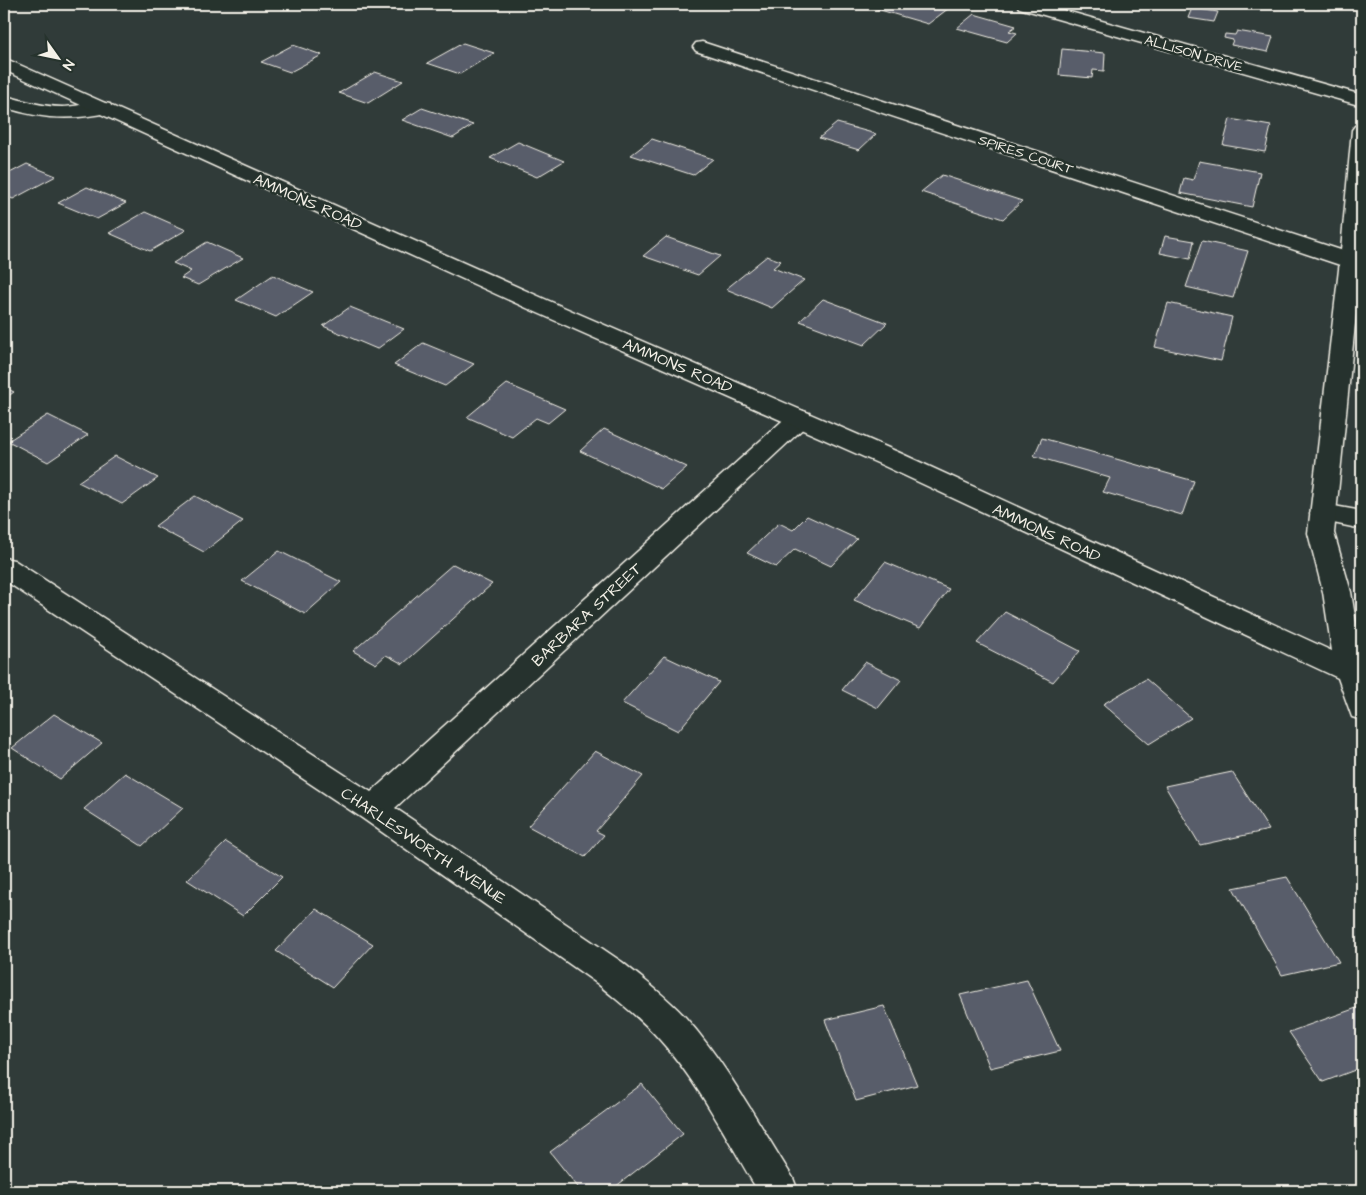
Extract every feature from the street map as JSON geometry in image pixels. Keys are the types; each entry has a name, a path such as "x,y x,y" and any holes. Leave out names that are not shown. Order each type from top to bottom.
{"street":[{"name":"ALLISON DRIVE","path":"1025,4 1362,101"},
{"name":"SPIRES COURT","path":"702,47 1351,261"},
{"name":"AMMONS ROAD","path":"4,63 539,305 800,418 1350,672"},
{"path":"4,101 45,113 65,114 103,108"},
{"path":"1362,130 1351,261 1355,294 1321,533 1337,592 1350,672 1362,709"},
{"name":"BARBARA STREET","path":"373,809 800,418"},
{"path":"1323,513 1362,520"},
{"name":"CHARLESWORTH AVENUE","path":"4,567 373,809 610,973 642,999 673,1029 700,1063 779,1191"}],"building":[{"path":"875,4 932,4 949,8 928,24 870,7"},
{"path":"1192,8 1218,12 1214,22 1188,18"},
{"path":"974,14 1016,26 1009,31 1017,33 1007,42 957,28"},
{"path":"1237,31 1273,37 1268,52 1231,45 1233,40 1224,38 1225,34 1235,35"},
{"path":"463,43 494,53 460,74 427,63"},
{"path":"293,45 322,55 290,72 261,62"},
{"path":"1062,49 1105,53 1104,71 1093,70 1092,78 1059,75"},
{"path":"375,72 403,81 368,103 339,93"},
{"path":"422,108 473,125 453,138 402,120"},
{"path":"1230,119 1271,126 1265,152 1223,145"},
{"path":"837,123 876,134 859,150 819,138"},
{"path":"652,139 713,159 693,175 631,155"},
{"path":"518,142 564,161 537,177 490,158"},
{"path":"1199,161 1260,172 1252,207 1180,193 1184,178 1193,180"},
{"path":"27,164 56,176 13,199 4,195 4,176"},
{"path":"942,175 1022,201 1003,219 921,192"},
{"path":"87,187 126,203 97,219 58,203"},
{"path":"145,212 186,230 150,251 109,233"},
{"path":"1165,236 1194,241 1190,259 1160,253"},
{"path":"666,237 720,256 698,275 643,256"},
{"path":"1202,241 1248,251 1233,298 1186,287"},
{"path":"207,242 243,258 198,285 181,278 191,271 173,263"},
{"path":"767,256 781,261 773,268 804,280 772,308 726,289"},
{"path":"273,275 313,292 276,317 236,300"},
{"path":"823,299 887,323 864,345 800,321"},
{"path":"1168,303 1232,317 1221,361 1155,347"},
{"path":"350,307 404,329 377,349 323,326"},
{"path":"423,343 474,364 445,386 394,365"},
{"path":"507,384 565,409 548,423 536,418 512,437 467,417"},
{"path":"4,387 14,392 4,399"},
{"path":"48,415 88,435 48,462 8,441"},
{"path":"604,429 687,467 662,489 580,451"},
{"path":"1042,438 1194,481 1182,515 1103,492 1110,478 1034,456"},
{"path":"115,456 158,478 122,504 78,482"},
{"path":"195,496 243,521 204,552 155,526"},
{"path":"807,516 857,539 831,566 795,549 776,567 747,553 779,523 793,530"},
{"path":"279,551 341,582 305,614 242,581"},
{"path":"885,562 949,589 920,628 854,600"},
{"path":"453,564 492,584 403,664 386,655 376,664 353,651"},
{"path":"1005,612 1080,651 1053,682 977,643"},
{"path":"664,656 719,682 678,731 622,703"},
{"path":"865,662 901,680 878,708 842,690"},
{"path":"1146,679 1191,718 1149,744 1103,704"},
{"path":"54,714 102,743 60,779 12,748"},
{"path":"595,751 643,776 596,831 604,835 585,857 528,826"},
{"path":"1232,772 1269,830 1200,845 1165,786"},
{"path":"125,773 183,808 142,846 84,809"},
{"path":"226,842 282,877 243,916 187,880"},
{"path":"1287,877 1339,962 1282,975 1233,888"},
{"path":"316,909 373,944 333,987 276,951"},
{"path":"1027,980 1060,1051 990,1068 960,995"},
{"path":"884,1006 917,1085 856,1101 825,1020"},
{"path":"1362,1006 1362,1081 1355,1070 1323,1082 1289,1032"},
{"path":"642,1084 683,1134 610,1191 581,1191 550,1152"}]}
